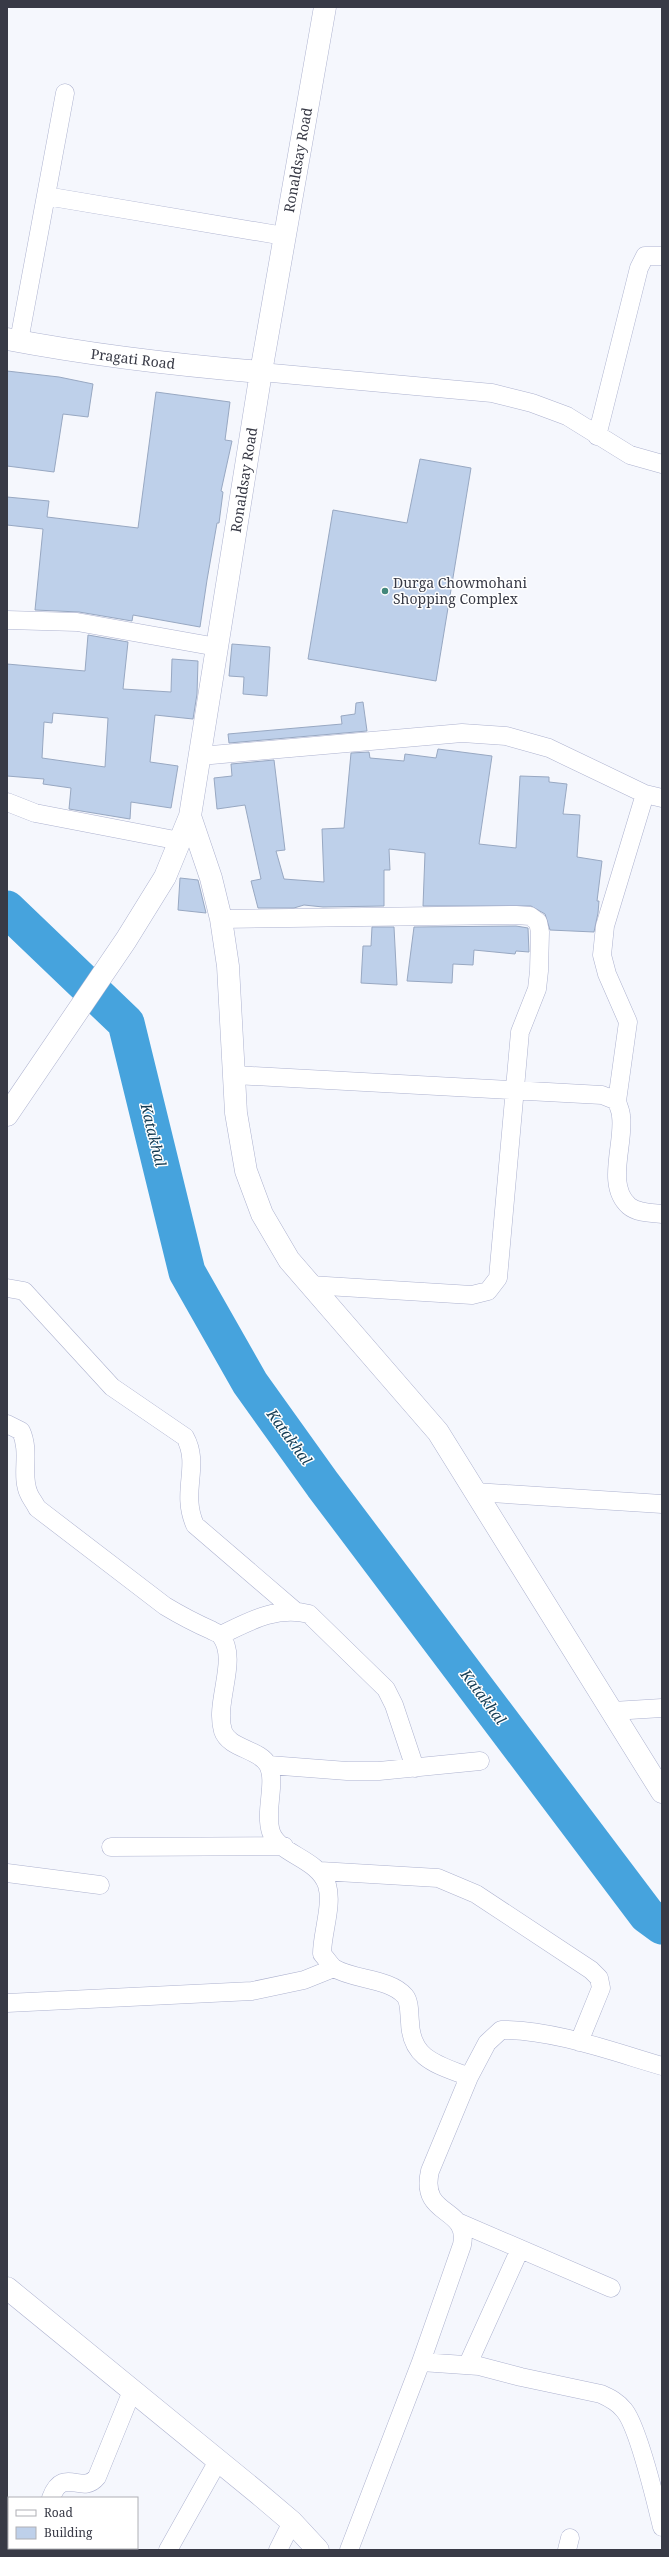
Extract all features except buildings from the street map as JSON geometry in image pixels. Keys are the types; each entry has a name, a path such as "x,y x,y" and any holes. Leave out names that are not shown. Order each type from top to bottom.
{"street":[{"name":"Ronaldsay Road","path":"7,1114 126,940 166,877 190,816 261,372 325,7"},
{"path":"13,340 46,196 65,93"},
{"path":"46,196 284,236"},
{"path":"597,436 639,268 645,256 662,256"},
{"name":"Pragati Road","path":"13,340 173,365 261,372"},
{"path":"261,372 492,393 532,403 567,416 597,436 630,455 662,464"},
{"path":"7,620 76,622 217,647"},
{"path":"200,756 462,734 506,736 549,748 653,796 605,926 602,955 607,974 628,1022 617,1101 621,1117 618,1176 621,1195 630,1207 662,1214"},
{"path":"7,802 35,813 180,841"},
{"path":"190,816 211,878 221,919 228,966 236,1113 246,1171 262,1214 289,1260 438,1432 662,1792"},
{"path":"221,919 530,916 538,922 540,932 537,989 520,1032 517,1091 498,1278 488,1291 472,1295 310,1285"},
{"path":"235,1075 602,1095 617,1101"},
{"path":"7,1288 24,1291 112,1386 185,1437 191,1448 192,1463 188,1498 189,1512 195,1525 294,1610"},
{"path":"7,1424 21,1431 27,1444 26,1475 28,1494 38,1508 165,1606 184,1618 220,1635 228,1651 221,1719 224,1733 236,1743 256,1754 268,1765 347,1772 415,1768 480,1761"},
{"path":"475,1492 662,1504"},
{"path":"220,1635 256,1618 277,1611 294,1610 309,1614 386,1689 394,1705 415,1768"},
{"path":"613,1711 662,1708"},
{"path":"268,1765 271,1782 268,1816 272,1833 284,1846 320,1870 438,1878 458,1885 476,1894 592,1970 599,1978 601,1988 579,2042"},
{"path":"110,1848 284,1846"},
{"path":"320,1870 327,1886 328,1902 322,1937 322,1954 334,1968 394,1988 405,1996 409,2008 410,2035 416,2049 431,2061 469,2077"},
{"path":"7,1873 100,1885"},
{"path":"7,2003 252,1991 304,1980 334,1968"},
{"path":"611,2288 460,2223 435,2202 427,2186 430,2171 469,2077 486,2043 501,2030 515,2030 579,2042 662,2066"},
{"path":"349,2550 421,2362 462,2245 464,2234 460,2223"},
{"path":"468,2364 520,2249"},
{"path":"7,2288 292,2522 318,2550"},
{"path":"421,2362 468,2364 601,2394 612,2399 625,2411 636,2436 662,2527"},
{"path":"52,2497 58,2484 64,2481 86,2484 94,2481 98,2477 132,2392"},
{"path":"168,2550 218,2461"},
{"path":"278,2550 292,2522"}],"waterway":[{"name":"Katakhal","path":"7,909 126,1023 187,1272 250,1383 323,1485 647,1915 662,1926"}],"place":[{"name":"Durga Chowmohani Shopping Complex","path":"385,591"}]}
